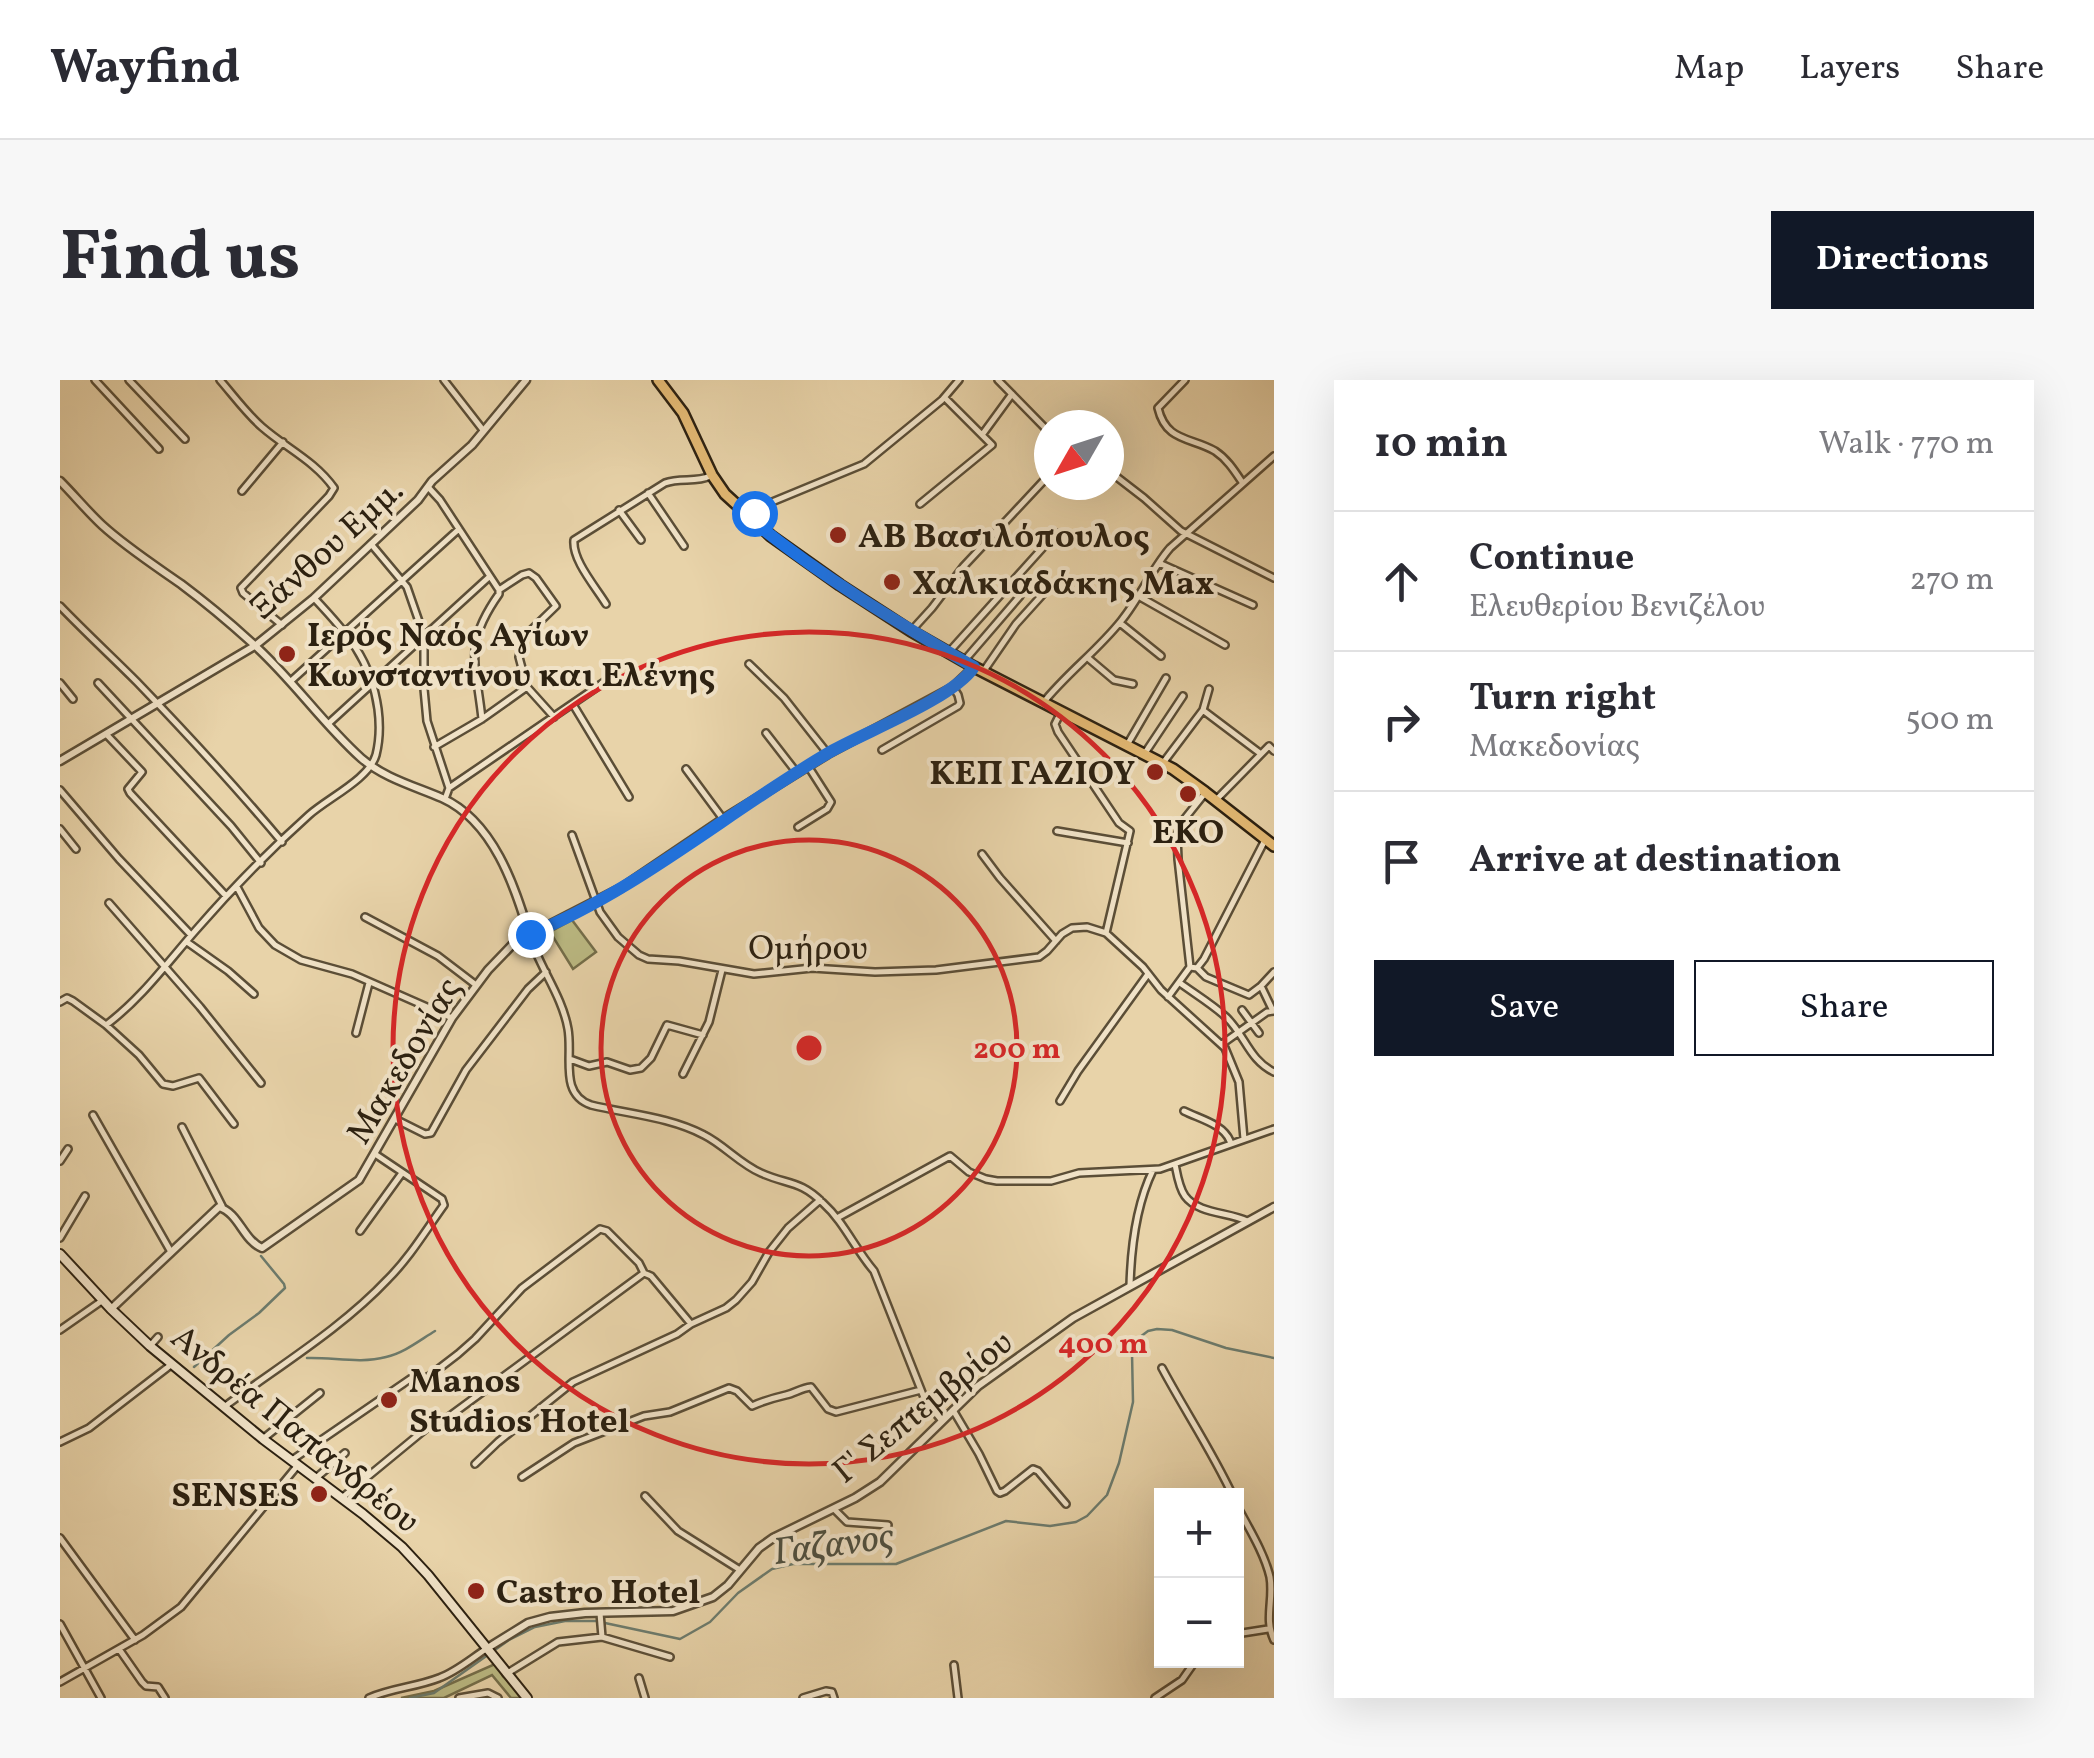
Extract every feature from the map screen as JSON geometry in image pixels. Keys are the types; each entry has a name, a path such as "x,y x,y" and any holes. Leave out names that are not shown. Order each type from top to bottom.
{"main road":[{"path":"658,380 682,413 725,494 749,518 840,585 911,630 1163,763 1270,843"},
{"name":"Ανδρέα Παπανδρέου","path":"60,1254 64,1265 150,1346 414,1559 527,1698"}],"street":[{"path":"95,380 159,449"},
{"path":"129,380 185,439"},
{"path":"220,380 259,426 321,472 334,488 241,588 282,625"},
{"path":"444,380 484,430"},
{"name":"Ξάνθου Εμμ.","path":"60,761 256,645 282,625 472,444 526,380"},
{"path":"749,518 764,506 864,464 944,398 960,380"},
{"path":"998,380 1034,418"},
{"path":"1185,380 1158,408 1161,419 1182,439 1217,453 1243,484"},
{"path":"982,435 1012,394"},
{"path":"920,504 992,445 944,398"},
{"path":"242,491 283,442"},
{"path":"1043,703 1120,623 1159,563 1185,534 1274,456"},
{"path":"606,604 576,554 572,544 576,538 672,480 700,480 712,474"},
{"path":"60,481 102,524 256,645 372,767 444,799 471,820 502,860 565,1016 571,1087 579,1100 692,1129 756,1170 802,1185 820,1200 838,1218 876,1274 921,1390 942,1420"},
{"path":"1124,483 1185,534 1274,578"},
{"path":"428,488 440,500 498,590 482,620 474,647 482,719"},
{"path":"911,630 1034,490"},
{"path":"648,493 684,546"},
{"path":"620,510 641,540"},
{"path":"290,682 459,529"},
{"path":"949,652 1056,533"},
{"path":"371,544 407,586 424,636 428,721 449,788"},
{"path":"1159,563 1252,605"},
{"path":"498,590 529,573 556,606 527,634 519,657 527,687 554,718"},
{"path":"328,724 489,576"},
{"path":"974,666 1044,592"},
{"path":"974,666 1020,596"},
{"path":"1140,597 1225,645"},
{"path":"106,1025 164,968 226,896 311,814 372,767 380,730 373,682 345,632 314,598"},
{"path":"60,606 246,798 282,842"},
{"path":"1120,623 1161,656"},
{"path":"1088,658 1114,680 1132,684"},
{"path":"749,664 777,690 828,754"},
{"name":"Μακεδονίας","path":"222,1206 252,1243 262,1248 355,1184 452,1018 511,946 644,874 828,754 953,688 974,666"},
{"path":"444,799 449,788 614,676"},
{"path":"1127,744 1166,678"},
{"path":"60,683 74,699"},
{"path":"98,683 262,863"},
{"path":"434,747 527,687"},
{"path":"882,750 958,706 953,688"},
{"path":"1163,763 1203,710 1209,689"},
{"path":"1145,754 1183,696"},
{"path":"573,704 629,798"},
{"path":"1203,710 1261,754"},
{"path":"1061,712 1055,724 1058,732 1115,817 1130,830 1106,933 1228,1052 1238,1078 1244,1139"},
{"path":"766,732 798,773"},
{"path":"108,734 142,772 128,788 130,793 226,896"},
{"path":"1216,800 1269,746 1274,750"},
{"path":"798,827 827,809 831,802 808,766"},
{"path":"686,769 724,819"},
{"path":"60,790 189,938 254,994"},
{"path":"1206,792 1182,822 1177,835 1194,967 1248,995 1274,972"},
{"path":"60,829 76,849"},
{"path":"1057,831 1128,843"},
{"name":"Ομήρου","path":"572,834 595,902 615,933 642,957 754,974 812,968 889,972 960,968 1038,956 1065,932 1078,927 1106,933"},
{"path":"1168,997 1214,942 1270,843"},
{"path":"982,854 1056,941"},
{"path":"237,887 259,928 275,945 301,960 342,971 452,1018"},
{"path":"108,904 261,1082"},
{"path":"365,917 438,956 476,985"},
{"path":"683,1074 714,1009 722,970"},
{"path":"395,1118 425,1134 431,1132 466,1070 528,988 546,972"},
{"path":"1060,1101 1148,974"},
{"path":"356,1033 369,982"},
{"path":"1179,982 1222,1014 1238,1031 1255,1060 1274,1072"},
{"path":"1222,1044 1274,1011 1261,986"},
{"path":"60,1002 73,1000 106,1025 166,1086 198,1078 234,1124"},
{"path":"1242,1010 1259,1033"},
{"path":"570,1059 590,1066 607,1062 636,1069 647,1064 667,1026 702,1035"},
{"path":"1184,1111 1220,1128 1231,1142"},
{"path":"94,1114 171,1252"},
{"path":"111,1310 222,1206 182,1127"},
{"path":"838,1218 950,1156 974,1176 997,1181 1051,1181 1078,1173 1153,1170 1274,1129"},
{"path":"60,1161 68,1149"},
{"path":"224,1407 378,1289 408,1256 445,1204 375,1154"},
{"path":"1174,1164 1182,1193 1188,1199 1248,1222"},
{"path":"1130,1286 1136,1227 1153,1170"},
{"path":"360,1231 402,1173"},
{"path":"60,1238 85,1196"},
{"path":"475,1464 573,1382 677,1334 736,1300 788,1228 820,1200"},
{"name":"Γ' Σεπτεμβρίου","path":"488,1650 517,1629 538,1620 566,1614 600,1617 660,1612 690,1607 720,1592 773,1538 880,1482 978,1386 1072,1318 1274,1207"},
{"path":"60,1682 182,1608 294,1463 410,1379 431,1375 475,1340 522,1288 600,1229 607,1231 639,1263 692,1324"},
{"path":"342,1498 428,1427 442,1421 644,1273"},
{"path":"60,1330 103,1300"},
{"path":"150,1346 158,1337"},
{"path":"60,1442 88,1428 172,1364"},
{"path":"1162,1368 1228,1488"},
{"path":"522,1477 574,1443 729,1388 754,1406 774,1396 811,1387 834,1412 921,1390"},
{"path":"263,1439 320,1393"},
{"path":"953,1410 997,1492 1005,1491 1033,1468 1066,1504"},
{"path":"316,1478 344,1454"},
{"path":"645,1496 678,1531 740,1570"},
{"path":"834,1509 847,1522 888,1525"},
{"path":"1244,1521 1269,1576 1269,1629 1274,1640"},
{"path":"60,1538 135,1640"},
{"path":"60,1552 68,1548"},
{"path":"600,1617 602,1635"},
{"path":"60,1624 101,1698"},
{"path":"1244,1633 1269,1629"},
{"path":"504,1671 558,1642 602,1635 670,1656"},
{"path":"118,1650 142,1682 158,1687 166,1698"},
{"path":"369,1698 438,1678 488,1650"},
{"path":"954,1665 958,1698"},
{"path":"1155,1698 1182,1680 1190,1668"},
{"path":"639,1678 644,1698"},
{"path":"803,1698 827,1691 834,1698"},
{"path":"458,1698 488,1693 498,1698"}],"shaded area":[{"path":"572,920 596,952 573,969 550,932"},
{"path":"495,1664 522,1698 511,1698 492,1675 444,1698 401,1698 434,1691"}],"waterway":[{"path":"194,1367 285,1288 261,1256"},
{"name":"Γαζανος","path":"605,1623 680,1639 710,1622 738,1593 772,1569 793,1564 896,1564 1006,1521 1050,1526 1076,1522 1107,1495 1119,1463 1133,1402 1132,1353 1140,1337 1157,1329 1172,1330 1226,1348 1274,1358"},
{"path":"307,1358 386,1357 435,1331"},
{"name":"Γαζανος","path":"410,1698 434,1693 509,1640 535,1627 565,1621 597,1621"}],"place":[{"name":"ΑΒ Βασιλόπουλος","path":"838,535"},
{"name":"Χαλκιαδάκης Max","path":"892,582"},
{"name":"Ιερός Ναός Αγίων Κωνσταντίνου και Ελένης","path":"287,654"},
{"name":"ΚΕΠ ΓΑΖΙΟΥ","path":"1155,772"},
{"name":"EKO","path":"1188,794"},
{"name":"Manos Studios Hotel","path":"389,1400"},
{"name":"SENSES","path":"319,1494"},
{"name":"Castro Hotel","path":"476,1591"}],"route":[{"path":"530,934 621,888 828,754 953,688 974,667 840,585 749,518 754,513"}]}
